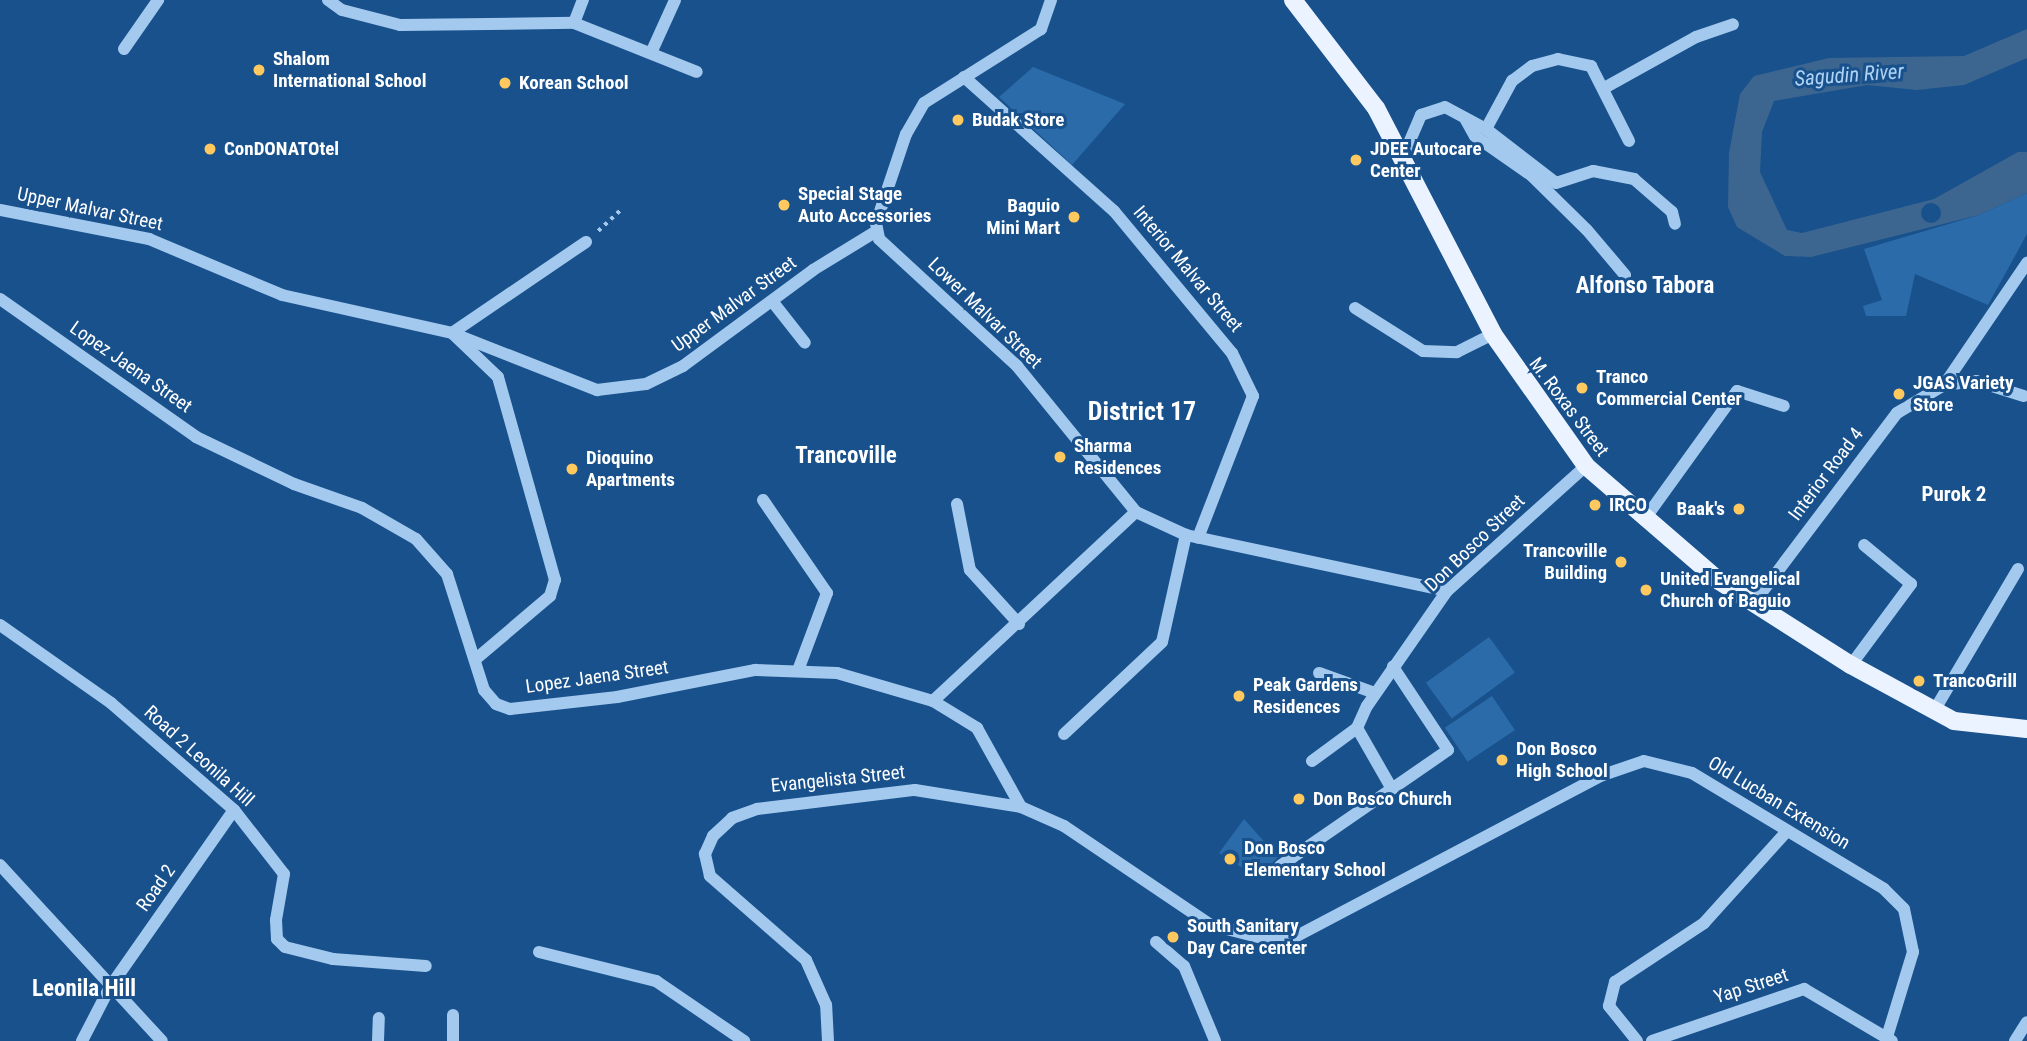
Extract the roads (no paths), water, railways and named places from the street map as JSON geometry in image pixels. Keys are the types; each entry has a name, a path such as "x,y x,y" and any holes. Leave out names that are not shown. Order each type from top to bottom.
{"main road":[{"name":"M. Roxas Street","path":"1293,0 1376,108 1493,334 1586,466 1644,520 1753,604 1851,664 1954,721 2027,729"}],"street":[{"path":"124,49 158,0"},
{"path":"328,0 400,25 574,23 697,72"},
{"path":"574,23 583,0"},
{"path":"651,53 675,0"},
{"path":"875,232 906,134 924,103 1041,29 1051,0"},
{"path":"1606,87 1696,37 1733,24"},
{"path":"1486,129 1511,81 1542,61 1591,66 1606,87 1629,141"},
{"name":"Interior Malvar Street","path":"964,77 1114,211 1232,353 1253,397 1192,537 1161,642 1064,734"},
{"path":"1403,157 1421,115 1445,107 1486,129 1556,183 1593,171 1634,179 1672,212 1675,224"},
{"path":"1465,119 1475,136 1531,175 1587,230 1625,275"},
{"name":"Upper Malvar Street","path":"0,209 149,239 282,295 452,333 597,390 623,388 683,366 875,232"},
{"name":"Lower Malvar Street","path":"875,232 1017,366 1136,512 1192,537 1447,591"},
{"path":"477,658 550,596 555,580 498,377 452,333 586,242"},
{"name":"Interior Road 4","path":"1753,604 1897,413 1944,384 2027,263"},
{"name":"Lopez Jaena Street","path":"0,299 196,437 271,475 362,508 416,539 447,574 477,658 484,690 496,704 510,709 799,668 933,701 977,729 1021,807"},
{"path":"772,302 805,343"},
{"path":"1355,308 1423,351 1457,352 1493,334"},
{"name":"Interior Road 4","path":"1944,384 1976,381 2024,396"},
{"path":"1644,520 1737,391 1784,406"},
{"name":"Don Bosco Street","path":"1311,761 1357,729 1376,693 1447,591 1586,466"},
{"path":"763,500 827,593 799,668"},
{"path":"957,504 970,570 1019,624"},
{"path":"933,701 1019,624 1136,512"},
{"path":"1851,664 1912,584 1864,545"},
{"path":"1934,711 2018,569"},
{"name":"Road 2 Leonila Hill","path":"0,625 111,704 234,810 284,874 276,920 277,939 285,947 333,959 426,966"},
{"path":"1280,866 1448,750 1393,667"},
{"path":"1319,673 1376,693"},
{"path":"1357,729 1392,789"},
{"name":"Old Lucban Extension","path":"1021,807 1064,826 1211,925 1274,941 1295,937 1600,776 1644,761 1692,773 1884,889 1904,908 1913,952 1890,1039"},
{"name":"Evangelista Street","path":"828,1041 825,1005 806,960 710,876 705,854 713,836 732,818 799,799 915,790 1021,807"},
{"name":"Road 2","path":"82,1041 110,987 234,810"},
{"path":"1637,1041 1609,1006 1615,982 1704,923 1787,831"},
{"path":"0,865 162,1041"},
{"path":"1156,942 1184,966 1215,1041"},
{"path":"539,952 656,981 744,1041"},
{"name":"Yap Street","path":"1652,1041 1804,989 1890,1039"},
{"path":"453,1015 453,1041"},
{"path":"378,1041 379,1018"},
{"path":"2015,1041 2027,1022"},
{"path":"2026,1041 2027,1035"}],"water":[{"name":"Sagudin River","path":"2027,29 2027,58 1964,85 1917,90 1867,85 1774,101 1762,132 1760,172 1787,230 1802,233 1934,199 2018,152 2027,152 2027,193 1979,215 1811,257 1785,256 1737,227 1728,207 1729,153 1740,94 1754,76 1829,58 1964,56"}],"place":[{"name":"Shalom International School","path":"259,70"},
{"name":"Korean School","path":"505,83"},
{"name":"Budak Store","path":"958,120"},
{"name":"ConDONATOtel","path":"210,149"},
{"name":"JDEE Autocare Center","path":"1356,160"},
{"name":"Special Stage Auto Accessories","path":"784,205"},
{"name":"Baguio Mini Mart","path":"1074,217"},
{"name":"Tranco Commercial Center","path":"1582,388"},
{"name":"JGAS Variety Store","path":"1899,394"},
{"name":"Sharma Residences","path":"1060,457"},
{"name":"Dioquino Apartments","path":"572,469"},
{"name":"IRCO","path":"1595,505"},
{"name":"Baak's","path":"1739,509"},
{"name":"Trancoville Building","path":"1621,562"},
{"name":"United Evangelical Church of Baguio","path":"1646,590"},
{"name":"TrancoGrill","path":"1919,681"},
{"name":"Peak Gardens Residences","path":"1239,696"},
{"name":"Don Bosco High School","path":"1502,760"},
{"name":"Don Bosco Church","path":"1299,799"},
{"name":"Don Bosco Elementary School","path":"1230,859"},
{"name":"South Sanitary Day Care center","path":"1173,937"}],"district":[{"name":"Alfonso Tabora","path":"1645,286"},
{"name":"District 17","path":"1142,412"},
{"name":"Trancoville","path":"846,456"},
{"name":"Purok 2","path":"1954,494"},
{"name":"Leonila Hill","path":"84,989"}]}
